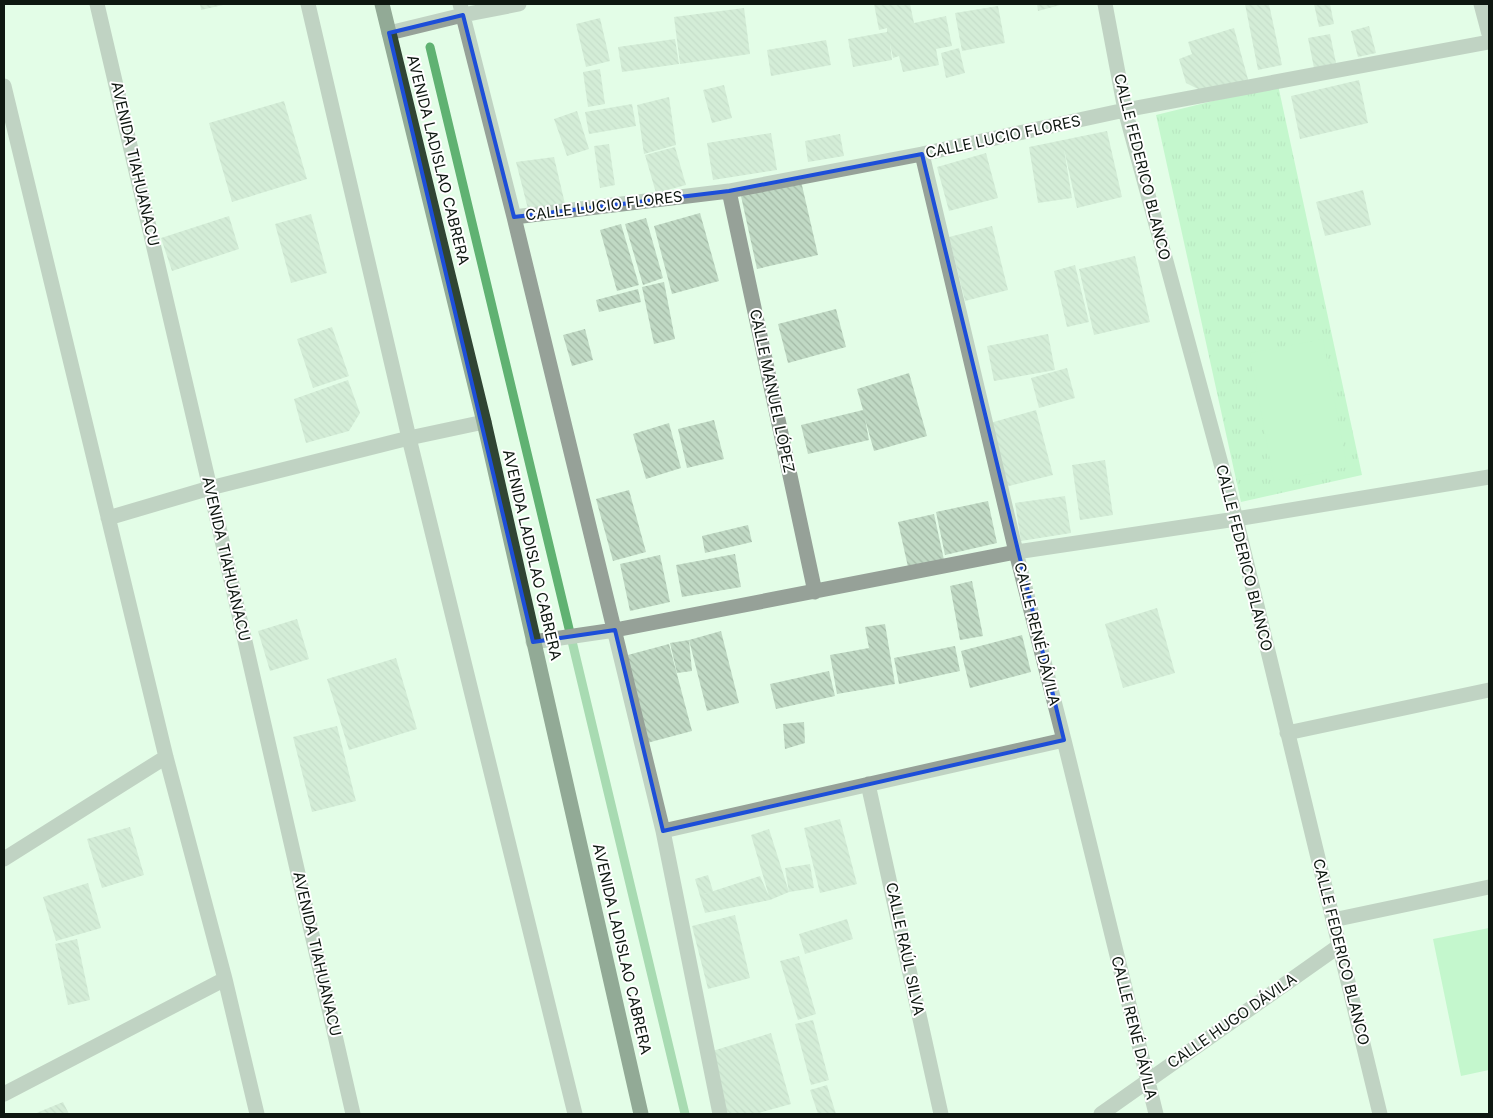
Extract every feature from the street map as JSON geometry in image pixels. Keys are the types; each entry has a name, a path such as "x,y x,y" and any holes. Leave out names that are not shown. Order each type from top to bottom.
{"highway":[{"name":"AVENIDA LADISLAO CABRERA","path":"382,4 484,422 641,1114"}],"street":[{"name":"AVENIDA TIAHUANACU","path":"97,4 353,1114"},
{"path":"308,4 410,438 575,1114"},
{"path":"389,33 462,9 519,4"},
{"name":"CALLE FEDERICO BLANCO","path":"1105,4 1126,110 1236,519 1380,1114"},
{"path":"1481,4 1489,34"},
{"path":"462,9 663,831 720,1114"},
{"name":"CALLE LUCIO FLORES","path":"514,216 729,191 922,154 1126,110 1489,42"},
{"path":"5,95 166,757 225,979 257,1114"},
{"name":"CALLE RENÉ DÁVILA","path":"922,154 1016,552 1156,1114"},
{"name":"CALLE MANUEL LÓPEZ","path":"729,191 815,592"},
{"path":"108,518 210,488 410,438 484,422"},
{"path":"533,642 615,630 1016,552 1236,519 1489,477"},
{"path":"1287,733 1489,690"},
{"path":"663,831 1064,740"},
{"path":"4,858 166,757"},
{"name":"CALLE RAÚL SILVA","path":"868,784 941,1114"},
{"path":"1333,920 1489,887"},
{"name":"CALLE HUGO DÁVILA","path":"1101,1114 1339,946"},
{"path":"4,1094 225,979"}],"highlighted area":[{"path":"463,15 514,217 729,191 922,154 1064,740 663,831 615,630 533,642 389,33"}],"green space":[{"path":"1278,85 1362,475 1241,502 1156,115"},
{"path":"1323,339 1347,467 1274,481 1250,353"},
{"path":"1489,928 1489,1070 1461,1076 1433,939"}],"building":[{"path":"200,4 223,4 223,5 201,10"},
{"path":"874,4 910,4 914,23 946,16 952,46 936,49 939,65 903,72 899,56 893,58 890,43 892,60 853,67 848,39 887,32 887,28 879,30"},
{"path":"1037,4 1064,4 1038,11"},
{"path":"1245,4 1269,4 1282,65 1258,70"},
{"path":"1314,4 1330,4 1334,24 1319,27"},
{"path":"998,6 1005,43 962,51 955,13"},
{"path":"744,8 750,54 680,64 674,17"},
{"path":"600,18 610,61 586,67 576,24"},
{"path":"1369,26 1376,53 1358,57 1351,31"},
{"path":"1234,28 1249,83 1202,91 1186,83 1179,59 1192,54 1188,42"},
{"path":"1330,34 1336,63 1314,68 1308,38"},
{"path":"675,39 679,64 622,72 618,47"},
{"path":"826,40 831,65 771,76 767,50"},
{"path":"959,48 965,73 946,78 941,53"},
{"path":"600,69 605,104 588,107 583,72"},
{"path":"1359,80 1368,123 1300,139 1291,96"},
{"path":"724,85 732,118 712,123 703,90"},
{"path":"669,97 676,145 644,154 637,105"},
{"path":"284,101 307,179 232,202 209,123"},
{"path":"632,104 636,126 589,134 585,112"},
{"path":"577,111 589,149 567,156 554,119"},
{"path":"1107,131 1122,197 1077,208 1064,149 1072,198 1038,203 1029,147"},
{"path":"771,133 777,170 713,180 707,143"},
{"path":"840,134 844,156 808,162 805,141"},
{"path":"609,144 615,185 600,188 594,146"},
{"path":"675,147 686,185 656,193 645,155"},
{"path":"986,153 998,198 949,211 937,167"},
{"path":"554,157 565,204 528,209 516,162"},
{"path":"801,181 818,255 757,269 741,196"},
{"path":"1363,190 1371,225 1325,236 1316,202"},
{"path":"700,213 719,281 672,294 654,226"},
{"path":"311,214 327,273 291,283 275,224"},
{"path":"229,216 239,249 172,271 161,238"},
{"path":"646,218 663,278 643,285 625,224"},
{"path":"621,224 639,285 617,291 600,230"},
{"path":"992,226 1008,290 965,301 949,237"},
{"path":"1135,256 1150,322 1094,335 1079,269"},
{"path":"1075,265 1089,322 1067,327 1054,271"},
{"path":"664,282 675,339 654,344 642,287"},
{"path":"638,289 641,302 599,312 596,300"},
{"path":"836,309 846,347 788,363 778,324"},
{"path":"332,327 349,376 313,388 297,339"},
{"path":"585,329 593,360 572,366 563,335"},
{"path":"1048,334 1055,370 994,381 987,346"},
{"path":"1067,368 1075,398 1039,408 1031,378"},
{"path":"909,373 927,436 874,451 865,419 869,440 808,454 801,425 863,410 857,389"},
{"path":"348,380 360,413 349,431 306,443 294,399"},
{"path":"1036,410 1053,475 1005,487 990,423"},
{"path":"714,420 724,459 687,468 678,429"},
{"path":"669,423 681,468 646,479 633,434"},
{"path":"1105,460 1113,515 1080,520 1072,465"},
{"path":"629,490 646,552 613,561 596,499"},
{"path":"1065,496 1071,533 1021,541 1015,503"},
{"path":"988,501 997,543 945,555 936,512"},
{"path":"934,514 944,560 908,567 898,522"},
{"path":"748,525 752,542 705,553 702,536"},
{"path":"735,554 741,587 682,597 676,565"},
{"path":"660,555 670,602 630,611 620,564"},
{"path":"972,581 983,636 960,640 950,586"},
{"path":"1157,608 1175,673 1123,688 1105,624"},
{"path":"297,619 309,659 270,671 258,631"},
{"path":"885,624 895,684 837,694 830,655 869,648 865,627"},
{"path":"721,631 739,703 707,711 689,640"},
{"path":"1022,635 1031,672 970,688 961,651"},
{"path":"689,640 692,671 677,673 670,643"},
{"path":"669,644 692,731 647,743 624,656"},
{"path":"955,646 960,671 899,684 894,658"},
{"path":"396,658 417,729 349,750 327,679"},
{"path":"829,671 835,696 776,709 770,684"},
{"path":"804,722 805,743 785,749 783,724"},
{"path":"337,726 356,801 312,812 293,737"},
{"path":"840,819 857,884 820,893 804,828"},
{"path":"130,827 144,875 102,888 87,839"},
{"path":"769,829 789,892 770,900 705,913 695,879 708,875 713,891 704,894 760,876 769,896 751,835"},
{"path":"810,864 814,888 789,892 785,868"},
{"path":"88,883 101,928 56,941 43,897"},
{"path":"735,915 750,978 708,989 692,926"},
{"path":"847,919 853,939 805,954 799,934"},
{"path":"77,939 90,1000 68,1005 55,944"},
{"path":"799,956 816,1014 798,1020 780,961"},
{"path":"813,1020 829,1080 811,1085 795,1024"},
{"path":"771,1033 791,1104 755,1114 726,1114 709,1052"},
{"path":"827,1085 836,1114 818,1114 810,1090"},
{"path":"63,1102 69,1114 34,1114"}],"waterway":[{"path":"430,47 685,1114"}]}
